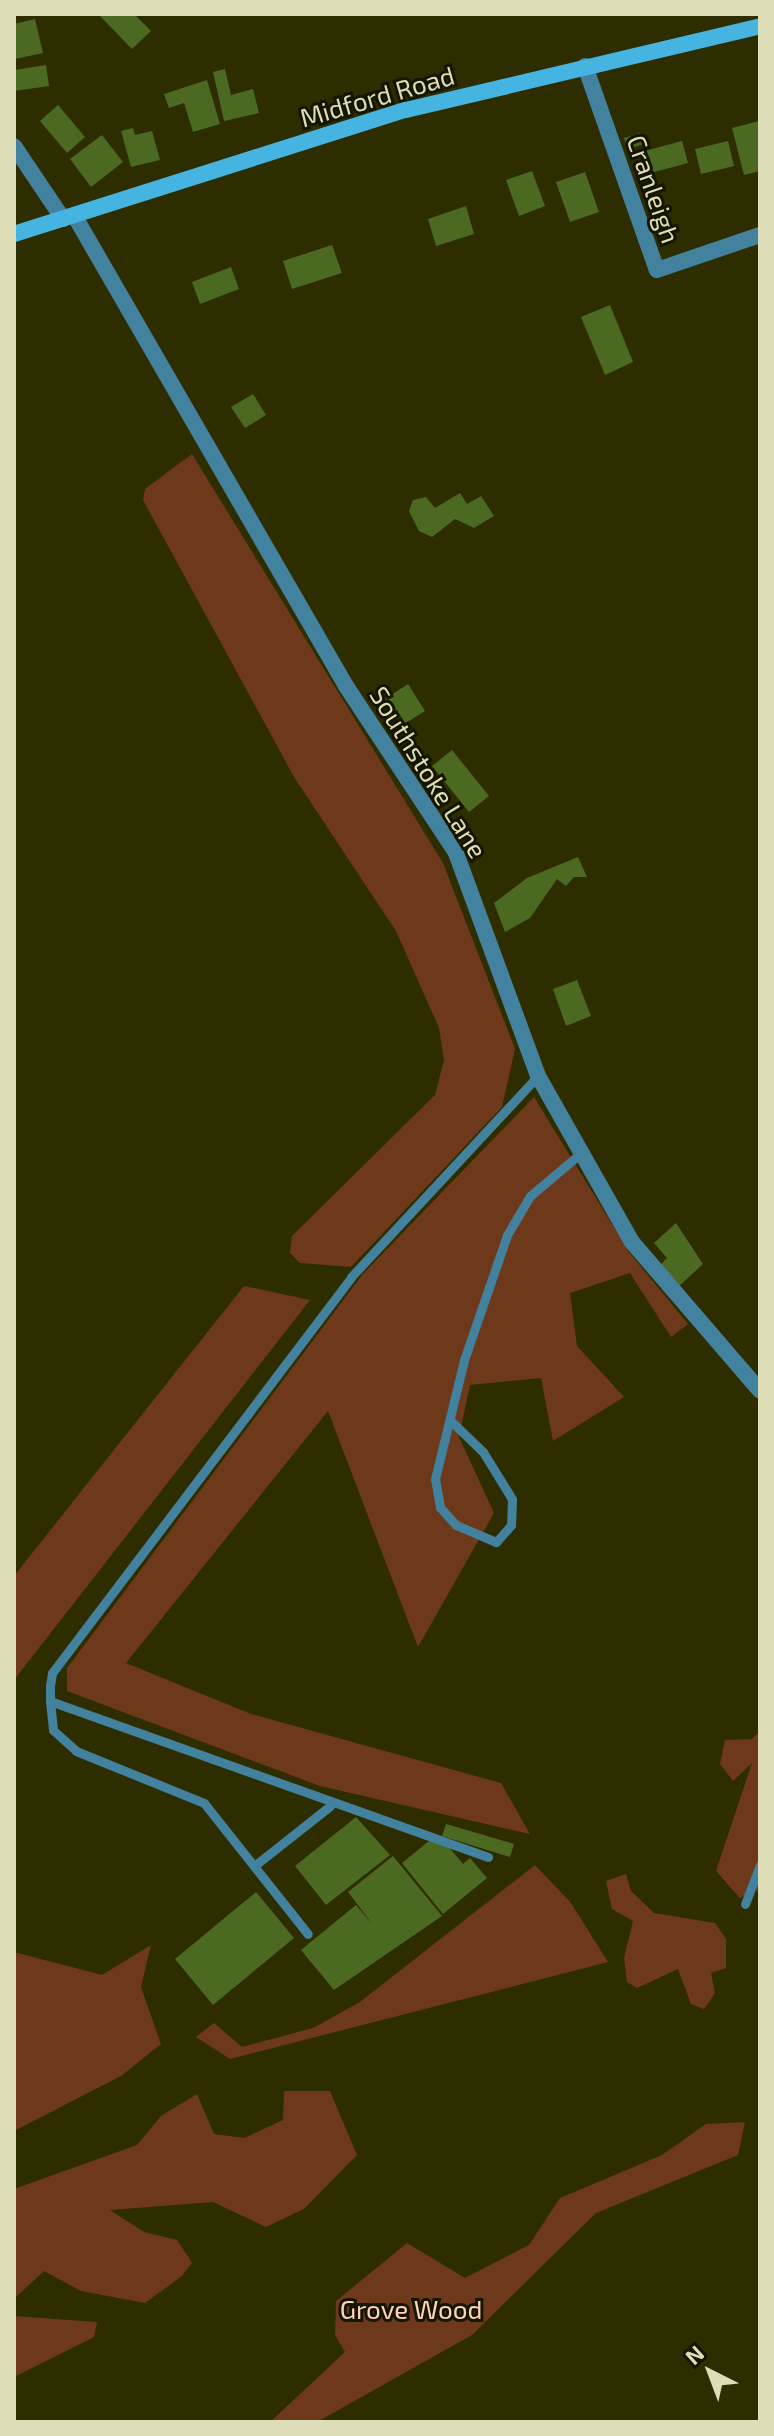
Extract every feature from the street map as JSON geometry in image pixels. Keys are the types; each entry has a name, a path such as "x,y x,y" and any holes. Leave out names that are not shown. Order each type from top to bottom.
{"main road":[{"name":"Midford Road","path":"14,234 406,110 760,26"}],"street":[{"name":"Cranleigh","path":"585,66 657,270 760,235"},
{"name":"Southstoke Lane","path":"14,146 69,217 346,686 456,853 538,1076 632,1242 760,1391"}],"lane":[{"path":"308,1934 204,1803 76,1751 53,1730 50,1701 52,1673 351,1277 538,1076"},
{"path":"451,1421 483,1452 512,1499 511,1525 496,1542 456,1525 435,1494 464,1360 507,1235 530,1196 582,1152"},
{"path":"50,1701 330,1806 488,1857"},
{"path":"254,1866 330,1806"},
{"path":"745,1904 760,1865"}],"green space":[{"path":"192,454 443,863 515,1049 502,1107 351,1267 300,1263 290,1253 292,1236 435,1095 444,1060 439,1028 396,931 294,777 143,500 145,489"},
{"path":"534,1097 629,1252 688,1324 671,1337 630,1273 570,1293 577,1346 624,1397 553,1441 541,1378 470,1385 459,1437 494,1513 418,1647 328,1411 126,1663 251,1714 501,1783 530,1834 320,1786 67,1691 67,1668 362,1275"},
{"path":"244,1286 310,1300 14,1680 14,1576"},
{"path":"760,1731 760,1897 756,1889 740,1898 716,1871 752,1763 733,1781 720,1764 725,1740 752,1739"},
{"path":"535,1865 571,1903 608,1962 230,2059 196,2037 214,2023 242,2047 313,2028 360,2002"},
{"path":"626,1874 631,1891 654,1913 715,1923 726,1939 726,1968 711,1973 715,1993 704,2009 691,2004 678,1969 637,1988 627,1982 624,1958 633,1921 612,1909 606,1881"},
{"path":"151,1945 141,1987 161,2044 121,2076 14,2131 14,1952 102,1975"},
{"path":"284,2091 330,2091 357,2155 304,2209 266,2227 213,2202 110,2210 144,2232 177,2240 192,2263 182,2276 145,2303 81,2291 44,2271 14,2299 14,2189 137,2145 161,2116 197,2094 214,2134 244,2138 283,2120"},
{"name":"Grove Wood","path":"745,2122 738,2155 596,2213 472,2335 317,2422 270,2422 345,2352 335,2335 336,2301 407,2243 465,2278 529,2245 560,2198 662,2155 706,2124"},
{"path":"14,2316 97,2322 94,2337 14,2377"}],"building":[{"path":"98,14 134,14 151,31 132,49"},
{"path":"35,19 43,53 15,59 14,24"},
{"path":"46,65 49,86 14,91 14,70"},
{"path":"225,69 231,95 253,89 259,113 224,121 213,72"},
{"path":"207,80 220,124 193,132 184,103 169,108 164,94"},
{"path":"58,105 85,137 67,153 40,121"},
{"path":"759,121 760,171 744,175 732,128"},
{"path":"133,128 135,135 152,131 160,160 131,167 121,131"},
{"path":"640,133 644,144 627,149 624,138"},
{"path":"102,135 123,162 91,187 70,159"},
{"path":"682,141 688,163 647,174 641,152"},
{"path":"728,141 734,166 701,174 695,149"},
{"path":"532,171 545,206 519,216 506,180"},
{"path":"585,172 599,212 570,222 556,182"},
{"path":"466,206 474,234 436,246 428,219"},
{"path":"332,245 342,273 292,289 283,261"},
{"path":"231,267 239,289 200,304 192,282"},
{"path":"610,305 633,362 605,375 581,317"},
{"path":"253,394 266,415 245,428 231,407"},
{"path":"460,493 467,504 481,496 494,516 474,528 455,519 432,537 419,531 409,511 413,500 426,497 435,508"},
{"path":"408,684 425,711 401,726 385,699"},
{"path":"452,750 489,796 469,812 432,766"},
{"path":"578,857 587,877 574,877 566,886 557,879 530,918 505,932 494,903 527,878"},
{"path":"577,980 591,1016 566,1026 553,989"},
{"path":"676,1223 703,1264 677,1288 658,1267 667,1258 654,1243"},
{"path":"356,1817 390,1855 326,1905 295,1866"},
{"path":"446,1824 514,1844 510,1857 442,1836"},
{"path":"429,1841 448,1846 463,1864 470,1858 487,1878 443,1914 402,1863"},
{"path":"393,1856 442,1916 334,1990 301,1950 356,1905 373,1925 348,1892"},
{"path":"256,1892 294,1938 213,2005 175,1959"}]}
